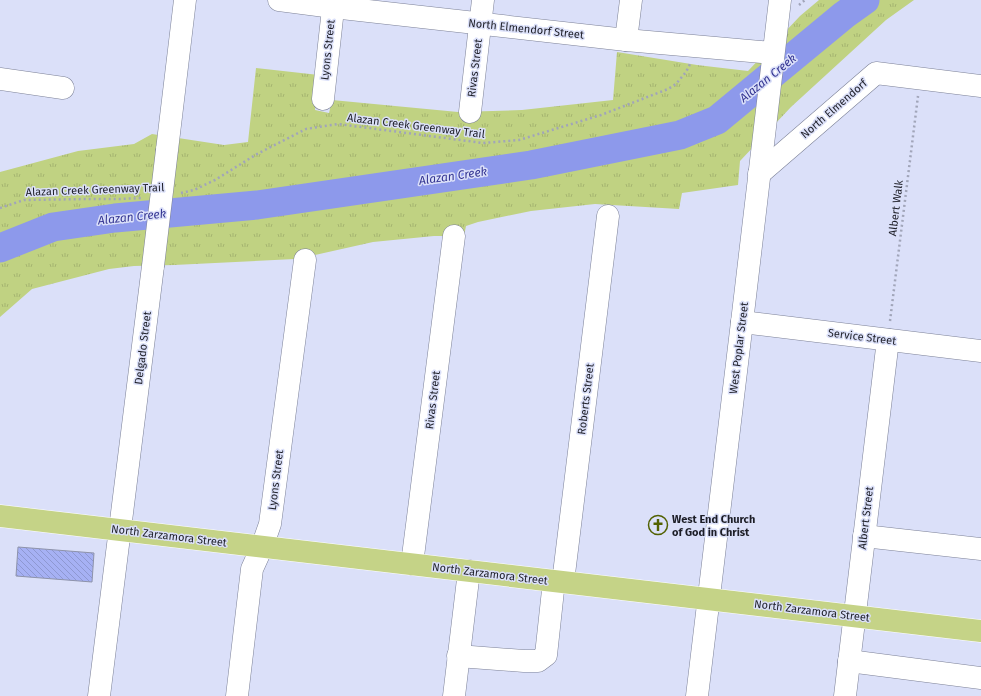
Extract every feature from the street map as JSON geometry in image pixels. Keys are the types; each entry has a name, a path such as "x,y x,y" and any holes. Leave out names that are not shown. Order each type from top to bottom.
{"main road":[{"name":"North Zarzamora Street","path":"0,516 981,631"}],"street":[{"name":"Delgado Street","path":"99,696 185,0"},
{"name":"North Elmendorf Street","path":"279,0 333,4 626,40 772,62"},
{"name":"Rivas Street","path":"470,112 483,0"},
{"path":"626,40 631,0"},
{"name":"West Poplar Street","path":"697,696 772,62 790,2"},
{"name":"Lyons Street","path":"323,99 333,4"},
{"name":"North Elmendorf","path":"759,174 876,73 920,78"},
{"path":"920,78 981,86"},
{"path":"0,79 63,88"},
{"name":"Roberts Street","path":"458,656 538,661 546,655 559,582 608,216"},
{"name":"Rivas Street","path":"412,564 454,236"},
{"name":"Lyons Street","path":"237,696 252,569 270,524 304,260"},
{"name":"Service Street","path":"742,322 981,351"},
{"name":"Albert Street","path":"844,696 888,340"},
{"path":"864,536 981,549"},
{"path":"454,696 469,571"},
{"path":"849,661 981,678"}],"path":[{"path":"790,2 805,0"},
{"name":"Alazan Creek Greenway Trail","path":"181,193 194,190 215,180 257,154 306,130 338,124 483,143 519,140 601,115 668,89 676,84 686,72 693,59"},
{"name":"Albert Walk","path":"888,340 920,78"},
{"name":"Alazan Creek Greenway Trail","path":"0,208 24,200 88,198 120,199 145,197"}],"green space":[{"path":"819,0 914,0 886,20 791,107 740,161 738,185 682,193 679,209 595,204 531,211 478,222 466,226 464,236 434,236 373,242 315,255 314,261 295,259 134,266 109,269 32,289 0,317 0,172 78,151 134,144 152,134 224,145 248,142 256,68 319,75 315,110 329,113 332,100 458,112 522,110 613,100 617,52 697,65 748,71 800,16"}],"building":[{"path":"18,547 94,553 92,582 16,576"}],"waterway":[{"name":"Alazan Creek","path":"0,248 53,227 115,218 257,205 531,165 680,135 717,120 844,15 865,0"}],"place":[{"name":"West End Church of God in Christ","path":"658,525"}]}
